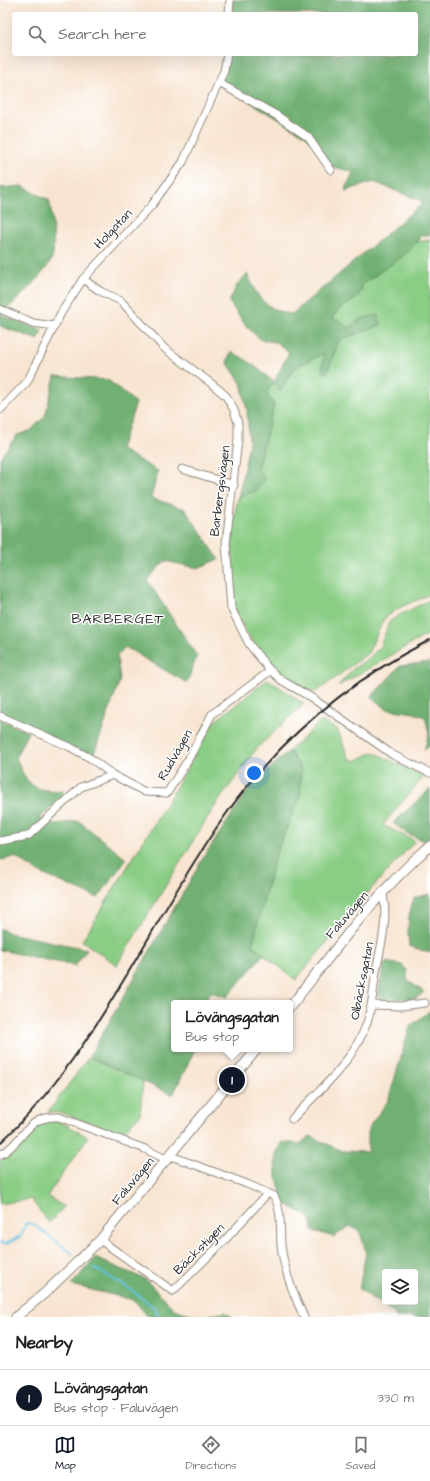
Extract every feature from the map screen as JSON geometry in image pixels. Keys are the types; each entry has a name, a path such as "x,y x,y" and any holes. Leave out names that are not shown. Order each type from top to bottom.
{"street":[{"path":"229,12 230,0"},
{"name":"Holgatan","path":"0,410 27,382 61,313 83,279 152,205 172,179 199,129 224,71 226,56"},
{"path":"219,83 276,115 308,138 331,170"},
{"name":"Barbergsvägen","path":"83,279 100,291 121,301 164,348 226,396 234,410 238,423 237,459 234,485 227,520 226,543 231,608 249,644 270,671 282,680 312,698 393,755 430,773"},
{"path":"0,309 33,322 55,326"},
{"path":"182,469 234,485"},
{"name":"Rudvägen","path":"0,716 70,747 90,758 113,775 145,792 167,792 188,760 212,714 270,671"},
{"path":"0,841 28,836 81,787 113,775"},
{"name":"Faluvägen","path":"293,1003 339,945 408,865 430,846"},
{"name":"Olbäcksgatan","path":"292,1119 340,1068 356,1048 367,1023 372,1005 386,907 383,894"},
{"path":"372,1005 401,1006 425,1003"},
{"name":"Faluvägen","path":"16,1317 46,1292 100,1240 169,1158 255,1052"},
{"path":"0,1155 6,1152 30,1126 40,1119 49,1116 59,1117 274,1196 277,1203 284,1263 290,1286 304,1317"},
{"name":"Bäckstigen","path":"100,1240 173,1290 226,1239 268,1193"}],"green space":[{"path":"233,0 430,0 430,235 422,235 409,251 363,284 358,297 338,310 332,318 342,322 348,328 361,319 378,315 381,325 339,340 327,373 322,370 324,353 294,368 280,392 274,383 266,393 274,405 257,469 265,479 257,490 238,498 249,443 247,410 241,383 227,362 231,351 251,363 274,382 289,352 276,342 261,340 246,326 229,302 237,285 247,274 257,294 264,302 277,310 292,314 424,202 374,182 345,191 353,172 330,166 308,137 219,83 226,56 418,56 418,12 232,12"},
{"path":"22,186 49,200 53,228 53,255 45,270 1,315 42,330 38,340 0,326 0,188"},
{"path":"430,240 430,594 399,608 384,619 368,653 318,691 304,693 273,665 255,644 240,621 233,599 232,543 234,516 238,498 256,490 257,469 274,405 266,393 274,382 280,392 294,368 324,353 327,373 339,340 381,325 361,319 348,328 342,322 332,319 338,310 358,297 363,284 409,251 415,242"},
{"path":"55,376 108,380 136,403 120,449 158,471 151,498 185,509 219,559 198,568 165,561 147,580 197,656 187,683 125,647 117,656 120,680 93,757 0,715 0,458 17,435 30,431 45,416"},
{"path":"430,600 430,633 338,686 353,669 369,658 380,647 389,622 399,615"},
{"path":"430,662 430,746 424,750 429,733 425,717 414,713 387,709 371,697 400,666"},
{"path":"268,679 304,704 257,748 213,809 117,965 82,941 171,796 213,723"},
{"path":"0,719 28,732 16,757 22,771 30,783 41,789 63,791 62,797 39,819 56,824 79,821 126,859 98,898 40,873 15,857 0,860"},
{"path":"321,721 337,729 349,758 355,761 373,752 424,776 383,825 415,841 373,887 296,980 252,945 275,856 300,795 301,769 289,751"},
{"path":"289,751 301,769 300,796 275,856 252,945 264,954 227,997 211,992 205,1000 171,1000 171,1052 194,1052 173,1095 89,1057 203,858 251,786"},
{"path":"430,789 430,837 424,841 406,833 393,823"},
{"path":"430,894 430,953 409,946 408,921 414,898"},
{"path":"0,928 9,933 87,949 75,966 0,950"},
{"path":"385,962 402,965 407,970 407,980 424,992 417,998 384,999 377,995"},
{"path":"430,1011 430,1317 396,1317 395,1314 382,1305 418,1305 418,1269 382,1269 382,1305 359,1289 366,1252 360,1232 350,1226 334,1237 313,1231 309,1217 284,1203 277,1180 275,1164 276,1156 282,1142 300,1144 310,1136 342,1151 368,1152 368,1128 388,1101 410,1026"},
{"path":"89,1057 143,1081 140,1115 121,1134 62,1113 48,1112"},
{"path":"45,1120 61,1122 88,1137 47,1196 64,1207 49,1223 31,1199 0,1204 0,1161"},
{"path":"95,1258 145,1279 174,1309 200,1317 148,1317 134,1300 71,1285"},
{"path":"226,1312 232,1317 200,1317"}],"waterway":[{"path":"0,1243 6,1244 21,1236 26,1223 33,1224 73,1254"},
{"path":"94,1268 130,1289 155,1308 159,1317"}],"railway":[{"path":"0,1143 34,1109 64,1071 117,992 191,867 217,827 261,770 285,744 339,697 398,657 430,640"}],"place":[{"name":"Lövängsgatan","path":"232,1080"}],"district":[{"name":"BARBERGET","path":"118,619"}]}
